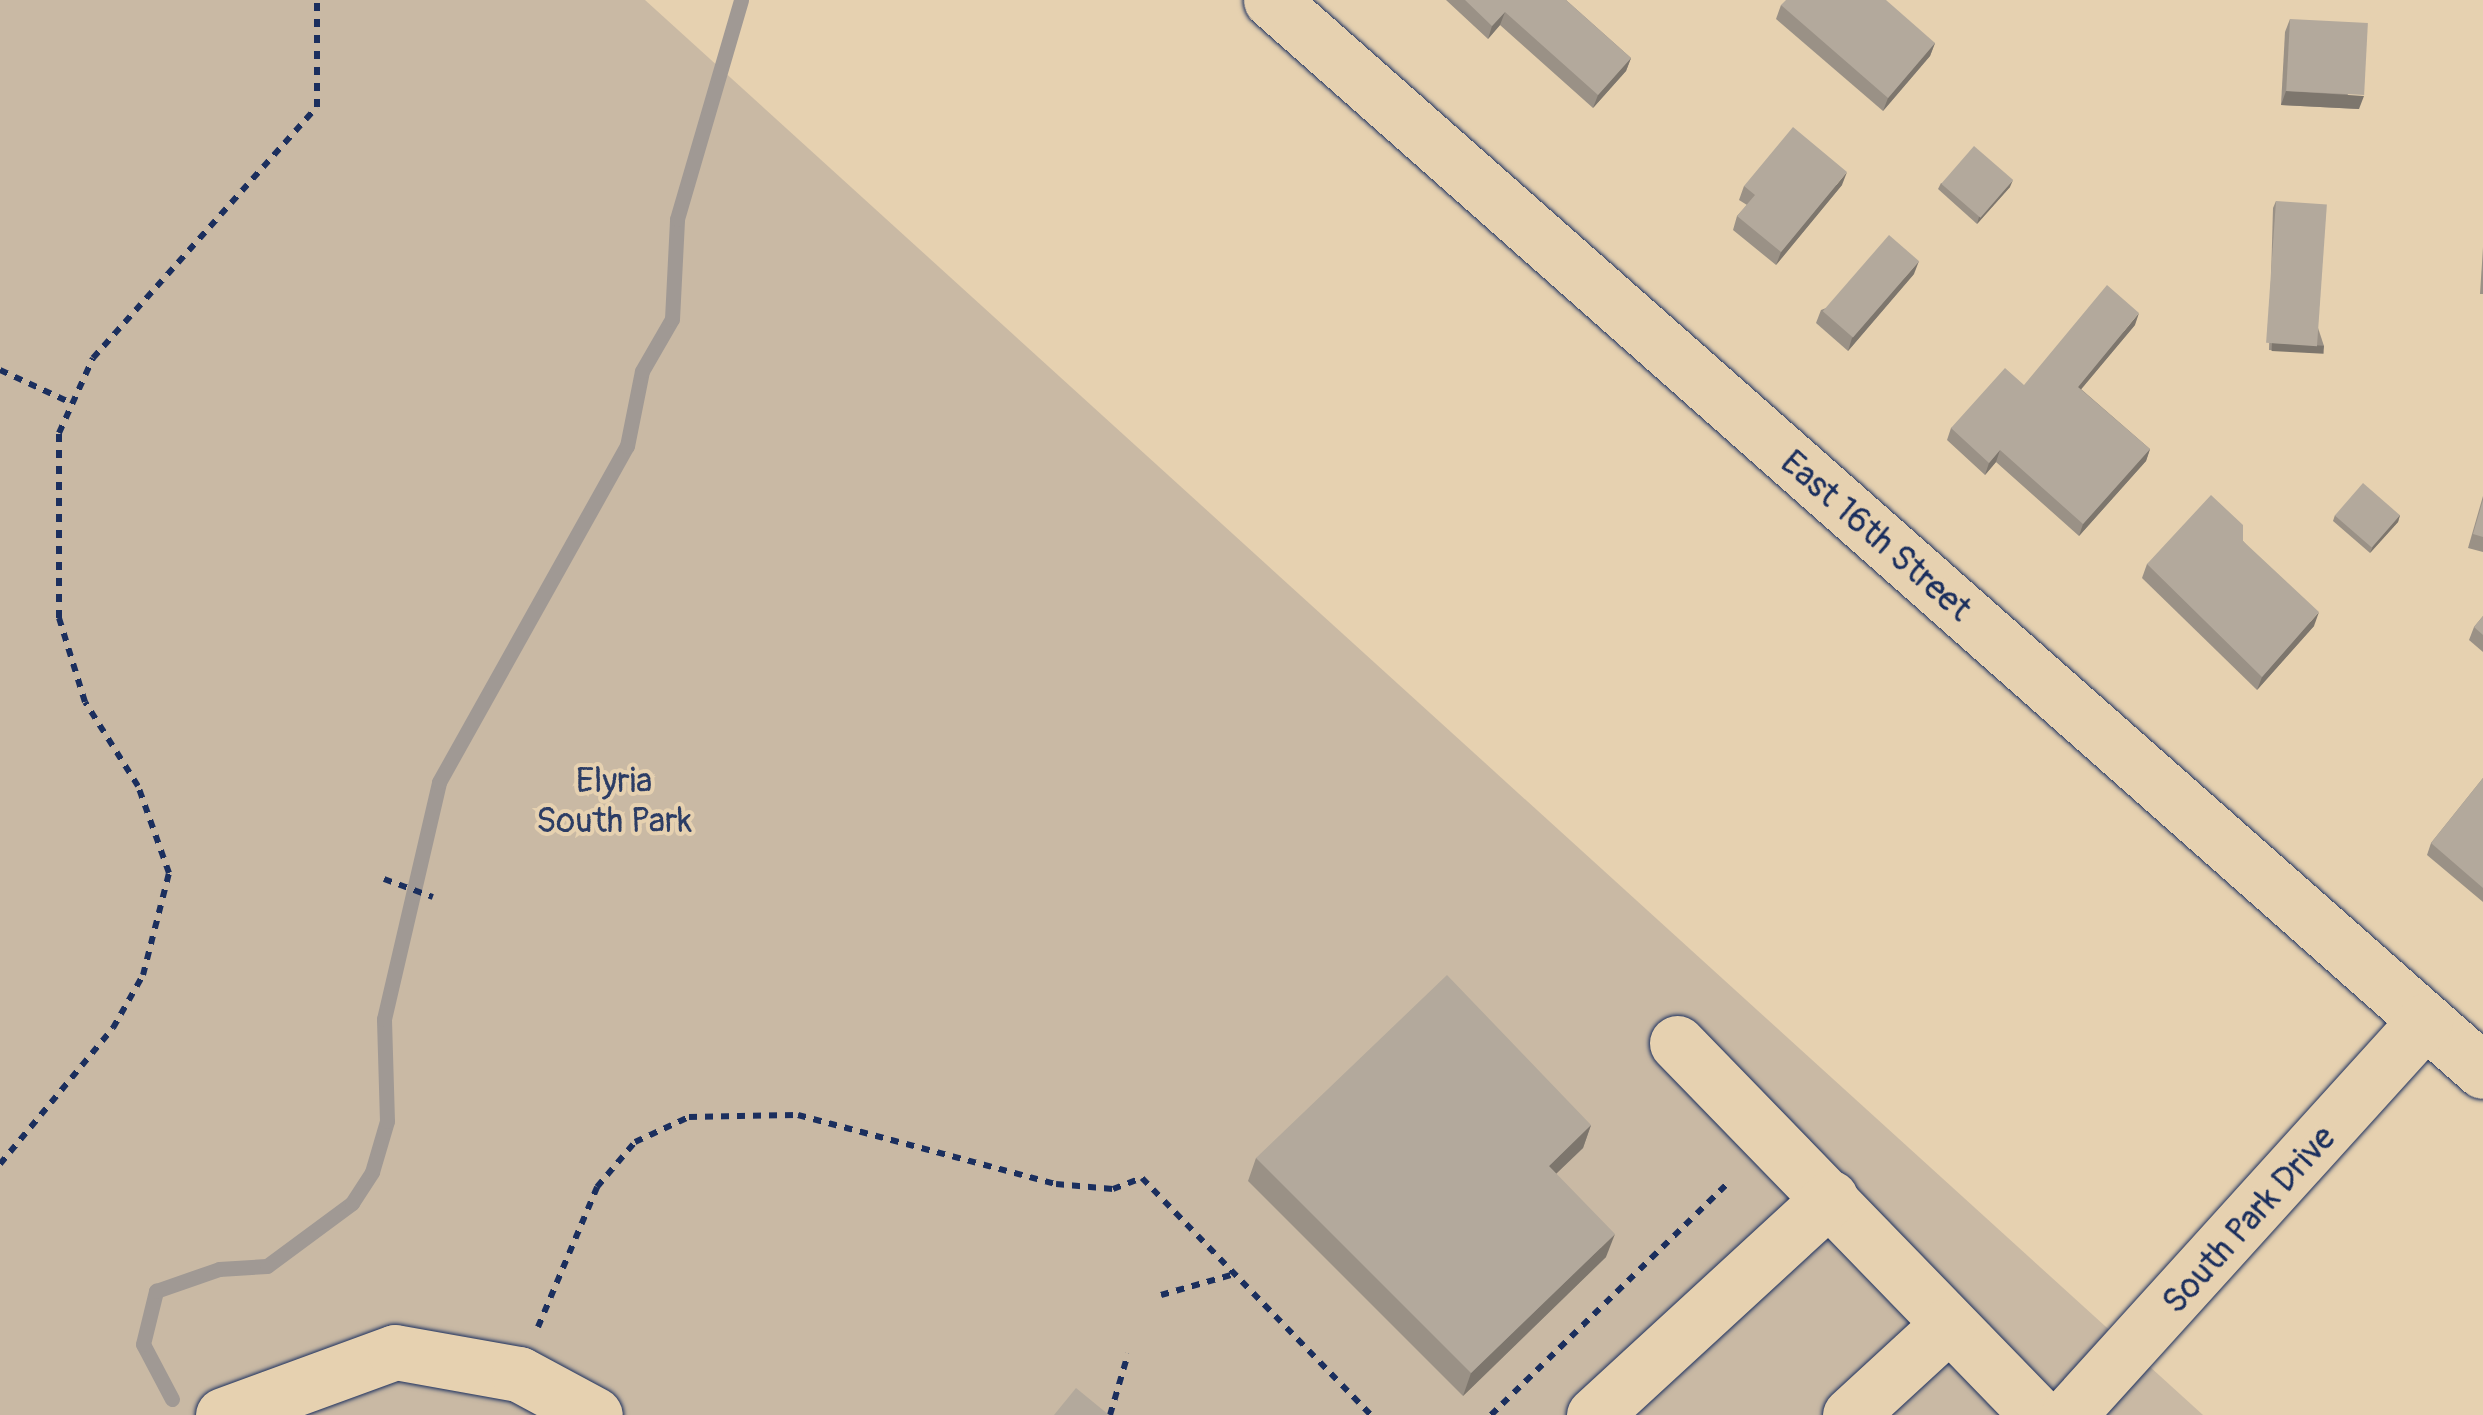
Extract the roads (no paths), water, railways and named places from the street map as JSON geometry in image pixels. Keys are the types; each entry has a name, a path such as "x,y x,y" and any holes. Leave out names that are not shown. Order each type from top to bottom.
{"street":[{"name":"East 16th Street","path":"1270,0 2483,1071"},
{"name":"South Park Drive","path":"2068,1415 2425,1022"},
{"path":"1677,1043 2038,1415"},
{"path":"1594,1415 1830,1198"},
{"path":"1850,1415 1950,1324"},
{"path":"223,1415 395,1352 519,1374 595,1415"}],"waterway":[{"path":"172,1399 143,1344 156,1291 219,1269 267,1266 352,1203 372,1172 387,1121 384,1019 439,782 627,446 642,371 672,319 677,219 741,0"}],"park label":[{"name":"Elyria South Park","path":"614,801"}]}
